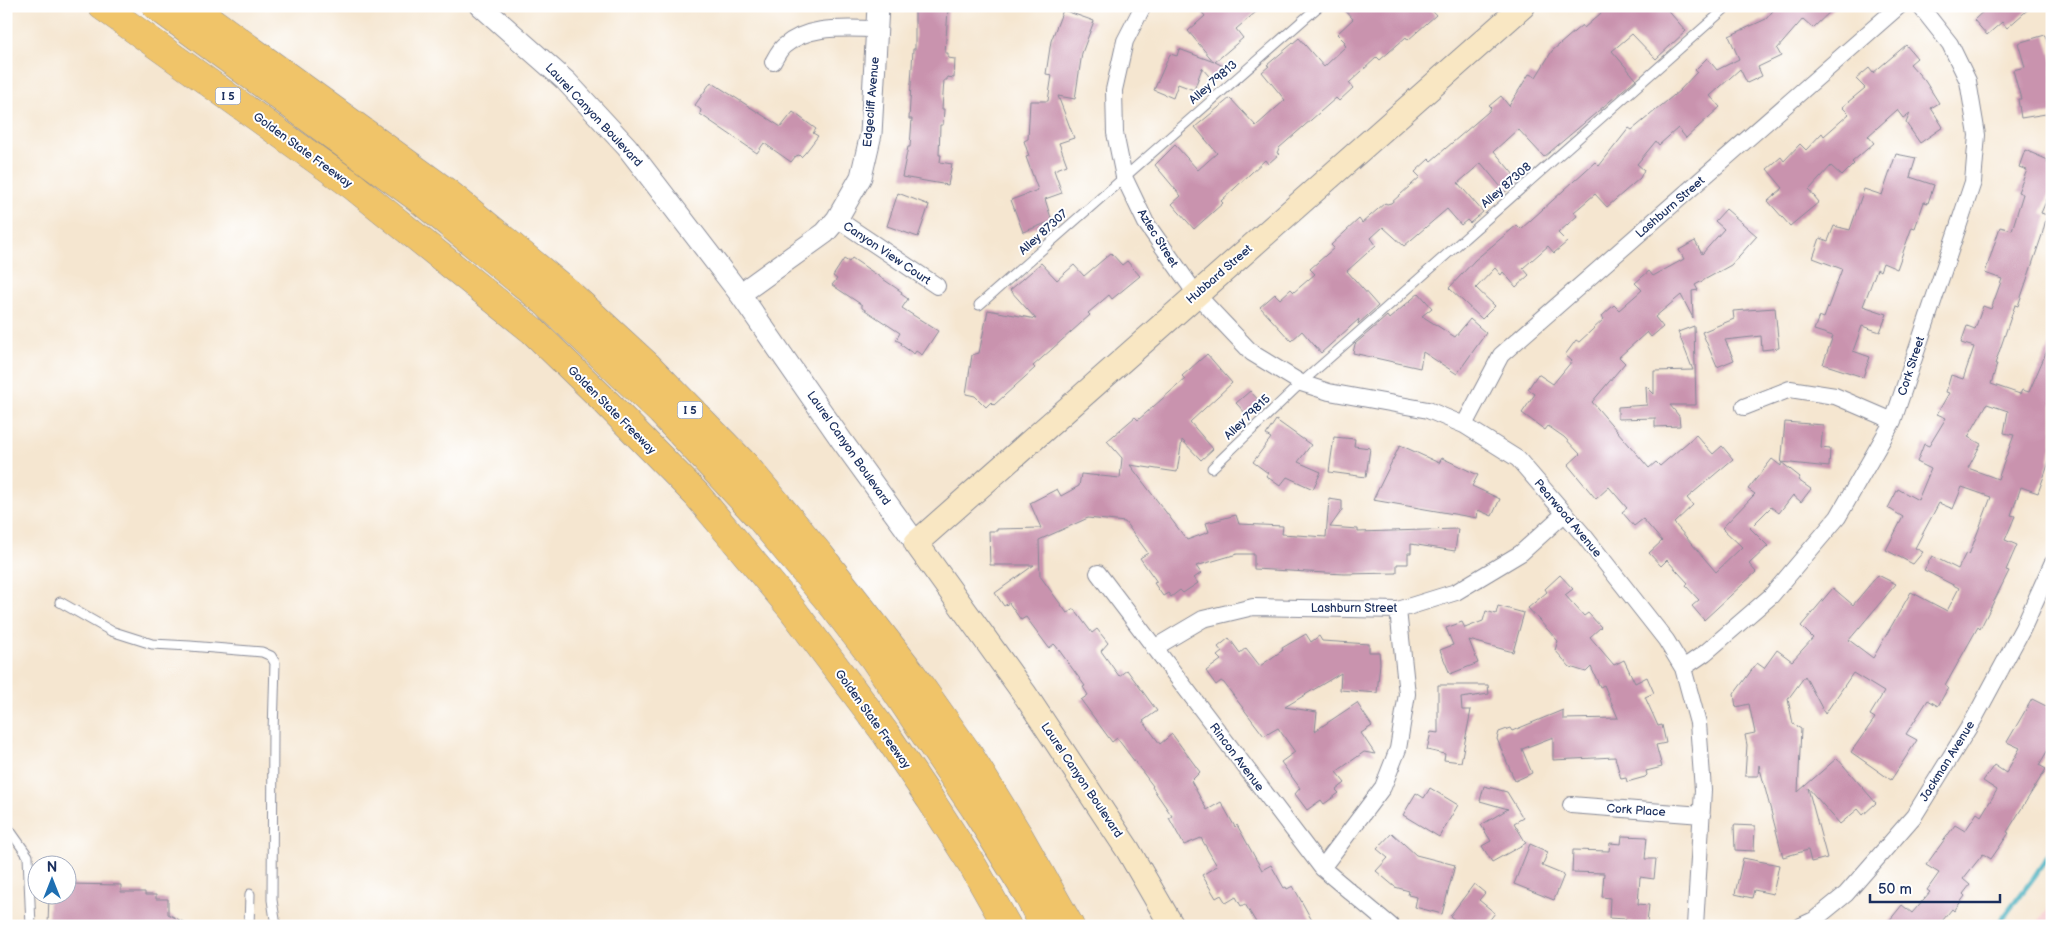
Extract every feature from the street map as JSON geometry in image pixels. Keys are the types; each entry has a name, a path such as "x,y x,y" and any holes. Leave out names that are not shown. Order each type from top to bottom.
{"highway":[{"name":"Golden State Freeway","path":"102,6 353,186 533,332 697,495 792,609 886,734 968,858 1007,926"},
{"path":"156,6 415,196 545,302 661,412 758,516 868,651 975,809 1027,893 1044,926"},
{"name":"I 5","path":"191,6 456,200 571,295 648,366 744,465 838,578 910,671 965,748 1018,834 1070,926"},
{"path":"353,186 383,188 520,298 640,411 701,474 825,620 872,682 976,838 1027,926"}],"main road":[{"name":"Hubbard Street","path":"916,543 1523,6"},
{"name":"Laurel Canyon Boulevard","path":"916,543 1035,710 1128,850 1172,926"}],"street":[{"name":"Laurel Canyon Boulevard","path":"481,6 566,81 627,147 740,294 916,543"},
{"name":"Edgecliff Avenue","path":"740,294 825,233 837,219 861,177 871,134 878,6"},
{"name":"Aztec Street","path":"1143,6 1125,41 1114,90 1115,134 1124,177 1146,223 1196,294"},
{"name":"Lashburn Street","path":"1464,425 1502,355 1899,6"},
{"name":"Cork Street","path":"1683,668 1705,653 1771,596 1838,517 1893,421 1973,182 1977,135 1968,81 1950,44 1920,6"},
{"path":"773,62 782,47 798,37 823,29 877,29"},
{"name":"Canyon View Court","path":"837,219 938,286"},
{"name":"Pearwood Avenue","path":"1196,294 1252,353 1301,383 1329,392 1428,410 1464,425 1518,459 1666,640 1683,668 1698,723 1704,790 1695,926"},
{"path":"1744,407 1790,389 1835,396 1893,421"},
{"name":"Lashburn Street","path":"1154,648 1203,619 1253,607 1398,610 1456,592 1521,553 1564,513"},
{"name":"Jackman Avenue","path":"1801,926 1814,920 1846,894 1914,816 1974,719 2023,628 2052,564"},
{"name":"Rincon Avenue","path":"1098,573 1322,868 1391,926"},
{"path":"1322,868 1383,787 1398,749 1407,694 1398,610"},
{"name":"Cork Place","path":"1571,806 1702,815"}],"lane":[{"name":"Alley 79813","path":"1124,177 1318,6"},
{"name":"Alley 87308","path":"1301,383 1728,6"},
{"name":"Alley 87307","path":"979,305 1124,177"},
{"name":"Alley 79815","path":"1212,468 1301,383"},
{"path":"60,602 112,631 152,644 244,650 262,652 271,656 275,663 272,732 272,900 276,926"},
{"path":"6,825 28,856 31,926"},
{"path":"249,926 250,894"}],"shaded area":[{"path":"2052,902 2052,926 2035,926"}],"building":[{"path":"915,6 946,6 946,10 948,10 945,53 948,53 948,58 955,59 954,78 947,77 947,80 944,80 943,125 940,125 939,155 941,155 940,162 952,164 948,185 902,177 908,147 910,147 912,119 909,119 913,49 915,49"},
{"path":"1197,6 1263,6 1236,29 1243,38 1215,62 1223,66 1214,82 1202,68 1194,90 1178,84 1173,98 1154,90 1170,54 1177,56 1179,49 1214,62 1188,31 1205,16"},
{"path":"1341,6 1428,6 1436,15 1408,40 1406,37 1380,60 1377,57 1349,83 1353,88 1339,101 1336,98 1279,148 1277,153 1279,154 1268,164 1265,160 1221,201 1223,203 1194,229 1172,204 1181,196 1155,165 1175,145 1198,170 1217,153 1195,127 1230,98 1256,126 1285,100 1262,72 1269,66 1267,65 1299,38 1324,67 1346,46 1345,42 1337,34 1353,19"},
{"path":"1609,6 1664,6 1686,31 1656,59 1632,34 1612,51 1636,79 1544,157 1518,129 1494,151 1519,181 1505,192 1481,163 1458,183 1483,212 1470,223 1467,220 1461,225 1447,209 1404,246 1383,227 1371,238 1376,245 1347,271 1378,306 1358,324 1359,319 1321,353 1302,331 1291,341 1260,307 1275,294 1280,299 1291,289 1294,292 1315,274 1310,269 1334,248 1331,245 1359,219 1362,223 1385,203 1391,203 1420,177 1415,172 1429,159 1431,161 1488,112 1491,108 1489,106 1501,96 1509,106 1529,74 1536,77 1552,51 1582,25 1584,28"},
{"path":"1777,6 1836,6 1813,28 1803,19 1777,49 1781,56 1758,67 1762,76 1747,83 1740,69 1710,96 1720,107 1686,138 1678,128 1659,145 1656,141 1637,164 1644,170 1640,178 1607,207 1595,194 1574,212 1577,216 1558,233 1567,242 1554,253 1548,246 1523,268 1529,275 1516,287 1503,272 1501,275 1495,268 1476,288 1495,306 1482,319 1449,288 1475,260 1517,225 1521,229 1595,162 1599,166 1629,128 1632,130 1679,91 1707,58 1717,70 1739,59 1729,36 1766,19"},
{"path":"1989,6 2032,6 2007,28 2002,22 1987,35 1974,20"},
{"path":"1063,10 1094,21 1082,53 1075,99 1058,96 1074,138 1059,143 1067,165 1054,170 1062,193 1045,199 1052,221 1023,232 1011,200 1038,190 1026,157 1029,156 1024,141 1028,139 1030,101 1048,101 1052,75 1046,74 1051,41"},
{"path":"2045,35 2052,60 2052,113 2021,118 2018,99 2021,99 2013,70 2025,67 2018,43"},
{"path":"1906,45 1917,58 1910,64 1925,81 1939,103 1931,108 1943,127 1920,143 1906,123 1910,113 1903,118 1897,110 1868,136 1874,143 1852,162 1854,164 1842,176 1831,166 1809,190 1819,202 1790,226 1768,201 1783,188 1767,169 1781,157 1784,161 1800,144 1806,150 1822,133 1824,136 1849,114 1842,107 1865,88 1856,79 1869,68 1873,73"},
{"path":"711,82 781,127 793,112 816,129 813,133 818,136 801,157 799,155 796,156 791,162 764,143 757,153 700,114 701,110 695,105"},
{"path":"2025,150 2048,160 2047,163 2052,165 2052,188 2041,213 2047,215 2042,235 2018,306 2015,305 1995,364 1997,364 1991,384 2020,394 2022,390 2029,392 2052,339 2052,441 2048,465 2038,493 2021,487 2011,515 2015,516 2005,540 2017,545 2006,570 2009,571 1980,629 1978,627 1945,686 1948,688 1938,706 1928,700 1906,734 1917,740 1891,780 1851,752 1875,718 1870,715 1884,692 1853,673 1825,714 1805,676 1788,699 1793,724 1801,729 1798,792 1837,758 1876,803 1863,815 1858,809 1840,824 1808,788 1827,858 1811,862 1808,850 1783,857 1759,765 1758,776 1745,776 1747,745 1745,735 1755,733 1749,704 1736,707 1734,694 1757,663 1764,668 1777,650 1792,661 1813,638 1801,626 1833,588 1853,605 1878,575 1896,584 1849,640 1873,658 1911,592 1947,611 1959,588 1924,570 1932,556 1958,569 1966,553 1969,555 1991,497 1962,487 1953,509 1939,503 1915,548 1923,552 1913,564 1886,550 1903,517 1888,508 1898,489 1918,500 1931,469 1917,462 1924,444 1929,446 1946,418 1937,414 1949,393 1946,392 1951,375 1963,379 1974,347 1961,343 1967,326 1975,329 1983,306 1991,309 2002,279 1985,273 2000,227 2012,230 2023,194 2018,192 2027,170 2019,167","holes":["1987,404 2008,411 2004,433 2014,435 1998,479 1968,468 1981,444 1968,437"]},
{"path":"1896,154 1916,158 1910,177 1934,185 1928,203 1924,202 1915,228 1912,227 1897,269 1883,263 1880,271 1877,269 1863,306 1887,314 1880,332 1862,326 1853,351 1870,357 1863,377 1823,364 1833,336 1814,330 1819,316 1824,318 1842,269 1813,258 1820,238 1828,241 1834,226 1850,230 1864,189 1882,195"},
{"path":"898,193 929,205 918,237 887,226"},
{"path":"1726,209 1757,236 1731,265 1695,285 1698,290 1692,291 1693,318 1681,295 1655,317 1663,327 1651,337 1647,332 1619,357 1625,363 1592,402 1649,468 1656,462 1660,466 1696,435 1713,454 1722,446 1733,459 1687,498 1693,505 1674,523 1716,572 1742,547 1722,528 1755,494 1748,489 1772,459 1781,466 1781,462 1800,477 1798,480 1811,489 1801,502 1793,495 1779,513 1771,507 1750,528 1768,546 1749,564 1756,572 1704,620 1692,606 1699,600 1686,586 1688,583 1667,560 1661,566 1649,553 1662,541 1643,519 1634,526 1622,512 1627,508 1609,487 1596,499 1568,465 1580,454 1564,437 1548,426 1545,430 1522,413 1535,394 1528,389 1538,374 1553,384 1572,361 1565,355 1576,340 1579,342 1604,319 1602,316 1614,305 1619,310 1642,290 1635,283 1649,271 1653,276 1684,259 1679,250 1695,241 1702,254 1724,229 1715,221"},
{"path":"1111,253 1122,265 1127,261 1140,276 1112,299 1109,295 1088,313 1090,315 1033,366 1035,368 994,405 991,402 986,407 975,396 966,394 972,355 979,353 988,310 1036,319 1010,290 1041,263 1057,280 1074,265 1084,276"},
{"path":"852,258 902,292 901,294 908,299 902,308 938,331 922,355 916,351 914,354 901,345 902,343 896,340 900,333 832,285 837,279 833,276 844,259 849,262"},
{"path":"1419,293 1432,308 1422,316 1455,337 1470,319 1486,333 1457,374 1423,352 1420,368 1353,353 1355,344 1387,316 1389,319"},
{"path":"1775,308 1779,348 1762,350 1761,336 1725,340 1734,360 1717,367 1702,332 1734,319 1733,311"},
{"path":"1694,326 1696,405 1670,405 1679,416 1680,426 1655,427 1655,418 1618,419 1618,407 1647,405 1646,386 1654,394 1654,371 1693,370 1678,332"},
{"path":"1207,354 1232,383 1190,422 1213,449 1201,460 1182,440 1177,472 1130,465 1187,540 1209,532 1206,523 1236,515 1239,524 1283,526 1282,534 1326,537 1329,499 1342,501 1342,510 1330,527 1358,529 1358,532 1458,529 1455,551 1411,544 1411,553 1408,553 1408,564 1397,564 1397,573 1344,574 1254,569 1254,554 1237,554 1196,566 1201,573 1194,578 1198,583 1183,593 1180,590 1171,597 1168,593 1163,596 1154,583 1157,582 1140,558 1148,553 1125,522 1088,518 1039,540 1040,576 1067,613 1074,609 1092,633 1097,629 1108,643 1101,651 1119,676 1127,670 1157,711 1143,721 1160,744 1172,734 1200,772 1191,781 1207,810 1221,802 1235,827 1237,825 1262,870 1271,865 1284,888 1286,887 1287,889 1293,886 1315,926 1262,926 1257,924 1245,904 1241,906 1236,897 1226,903 1221,895 1216,898 1202,875 1217,866 1201,838 1184,845 1169,818 1172,816 1153,786 1117,738 1112,742 1081,700 1088,695 1083,687 1085,686 1056,646 1054,644 1049,648 1026,617 1021,620 1009,603 1004,606 995,593 1034,565 990,565 989,531 997,531 997,529 1041,528 1030,503 1057,489 1061,496 1079,486 1081,474 1120,478 1122,458 1107,441 1135,417 1138,420 1185,379 1182,376"},
{"path":"1250,391 1262,404 1248,416 1236,403"},
{"path":"1276,420 1311,445 1298,462 1321,472 1313,489 1287,477 1280,486 1266,476 1268,473 1253,462 1271,438 1266,435"},
{"path":"1785,422 1823,425 1821,448 1830,449 1829,467 1781,462"},
{"path":"1334,437 1355,439 1354,446 1370,448 1366,477 1329,472"},
{"path":"1400,445 1439,463 1442,458 1478,475 1472,486 1500,499 1492,516 1478,510 1477,518 1373,500"},
{"path":"1560,575 1573,589 1565,595 1584,616 1588,613 1601,627 1590,637 1614,665 1624,660 1635,683 1647,677 1654,693 1645,697 1658,726 1662,725 1666,743 1656,745 1662,767 1646,771 1647,775 1645,777 1627,782 1626,778 1621,779 1615,757 1553,760 1553,737 1522,749 1532,773 1515,781 1497,739 1499,732 1510,728 1512,731 1563,710 1563,719 1618,718 1604,685 1600,687 1591,667 1586,672 1570,667 1555,650 1558,641 1528,608 1547,592 1545,589"},
{"path":"1498,606 1524,613 1513,652 1469,640 1478,663 1450,674 1440,650 1453,645 1446,628 1462,622 1465,628 1483,621 1486,611 1496,614"},
{"path":"1306,634 1311,642 1319,636 1322,641 1369,644 1369,652 1379,652 1380,663 1377,693 1340,690 1341,673 1285,707 1317,712 1315,731 1357,703 1372,726 1361,733 1375,754 1364,752 1336,772 1345,783 1336,790 1339,793 1324,804 1321,800 1307,810 1295,794 1300,788 1281,762 1295,752 1278,728 1264,736 1224,683 1221,681 1216,685 1206,671 1221,660 1217,656 1222,652 1218,647 1229,638 1240,653 1246,648 1260,666 1283,650 1282,648"},
{"path":"1438,685 1488,685 1489,694 1461,698 1462,710 1471,710 1461,762 1444,760 1445,754 1427,750 1431,732 1438,733"},
{"path":"2032,699 2052,709 2052,743 2039,765 2046,769 2007,832 2009,833 1991,859 1983,854 1963,879 1970,885 1963,894 1965,896 1954,911 1952,909 1938,926 1885,926 1902,905 1912,913 1930,892 1927,890 1939,873 1926,865 1955,825 1965,831 1977,813 1981,816 1997,790 1983,781 1994,765 2006,773 2020,748 2007,742"},
{"path":"1484,786 1507,792 1523,818 1514,823 1526,843 1492,862 1482,846 1491,841 1481,825 1508,809 1480,801"},
{"path":"1430,788 1458,805 1439,837 1403,815 1416,793 1424,798"},
{"path":"1734,825 1755,826 1754,851 1735,850"},
{"path":"1392,833 1416,855 1455,865 1442,914 1415,907 1417,897 1408,895 1409,891 1395,887 1376,871 1388,858 1377,849"},
{"path":"1622,836 1647,837 1645,859 1656,859 1654,879 1640,877 1638,904 1649,905 1647,923 1626,922 1626,919 1609,918 1610,898 1602,897 1604,873 1572,872 1573,850 1609,851 1610,843 1621,844"},
{"path":"1530,844 1548,852 1542,866 1564,875 1554,900 1514,884"},
{"path":"1743,858 1779,865 1773,894 1754,890 1752,898 1735,894"},
{"path":"78,884 121,885 121,892 145,892 145,895 156,895 156,899 168,899 168,914 191,926 48,926 49,904 78,904"},
{"path":"1474,884 1485,893 1479,900 1495,913 1485,926 1462,926 1450,916"}],"waterway":[{"path":"1997,926 2052,850"}]}
